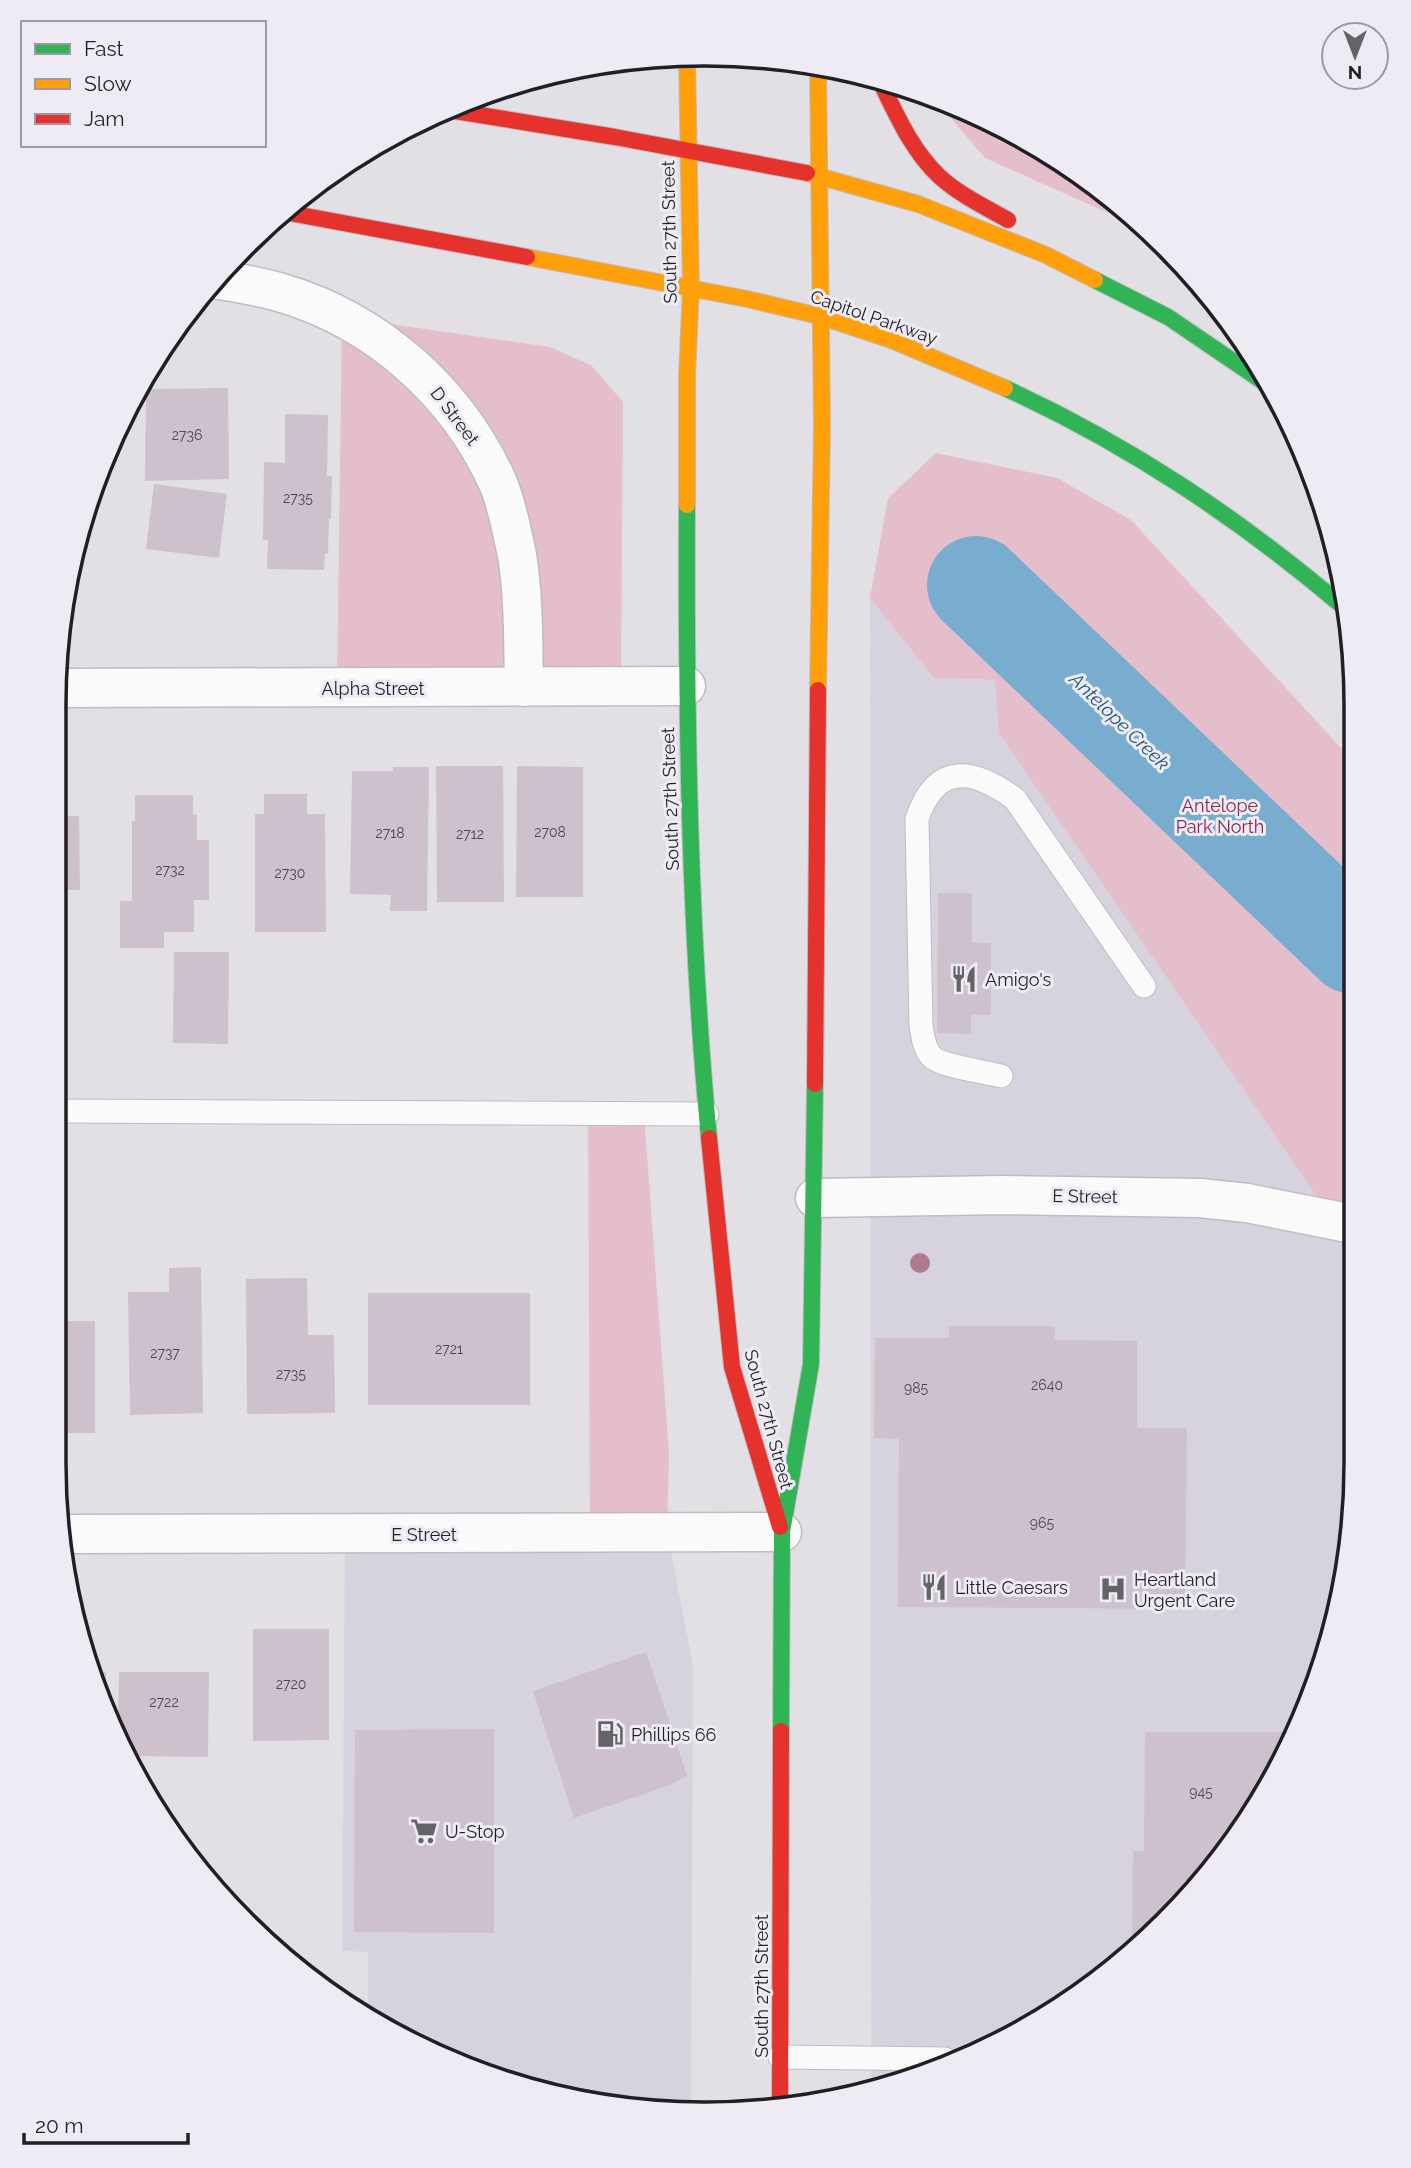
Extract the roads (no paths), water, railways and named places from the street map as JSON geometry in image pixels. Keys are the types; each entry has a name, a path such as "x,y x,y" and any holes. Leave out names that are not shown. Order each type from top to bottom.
{"main road":[{"name":"South 27th Street","path":"687,67 691,288 687,389 686,686 692,899 707,1114 732,1367 782,1532"},
{"name":"South 27th Street","path":"780,2097 782,1532 811,1364 815,1198 815,897 822,426 818,77"},
{"path":"885,92 900,123 932,169 954,188 1168,317 1252,374"},
{"path":"466,113 818,175 918,204 1046,255 1168,317"},
{"name":"Capitol Parkway","path":"298,214 691,288 819,316 887,338 966,370 1120,444 1237,520 1335,599"}],"street":[{"name":"D Street","path":"227,282 283,293 359,326 416,369 441,393 456,413 499,485 509,520 517,556 522,611 524,687"},
{"name":"Alpha Street","path":"67,688 686,686"},
{"name":"E Street","path":"815,1198 1003,1195 1200,1198 1258,1205 1344,1222"},
{"name":"E Street","path":"71,1534 782,1532"}],"lane":[{"path":"1001,1076 945,1065 932,1058 925,1045 921,1026 917,819 928,793 941,779 960,776 981,779 998,786 1015,799 1143,986"},
{"path":"67,1111 707,1114"},
{"path":"780,2057 935,2059"}],"waterway":[{"name":"Antelope Creek","path":"976,585 1344,935"}],"place":[{"name":"Amigo's","path":"964,979"},
{"name":"Little Caesars","path":"934,1587"},
{"name":"Heartland Urgent Care","path":"1113,1589"},
{"name":"Phillips 66","path":"610,1734"},
{"name":"U-Stop","path":"424,1831"}],"park label":[{"name":"Antelope Park North","path":"1220,815"}]}
